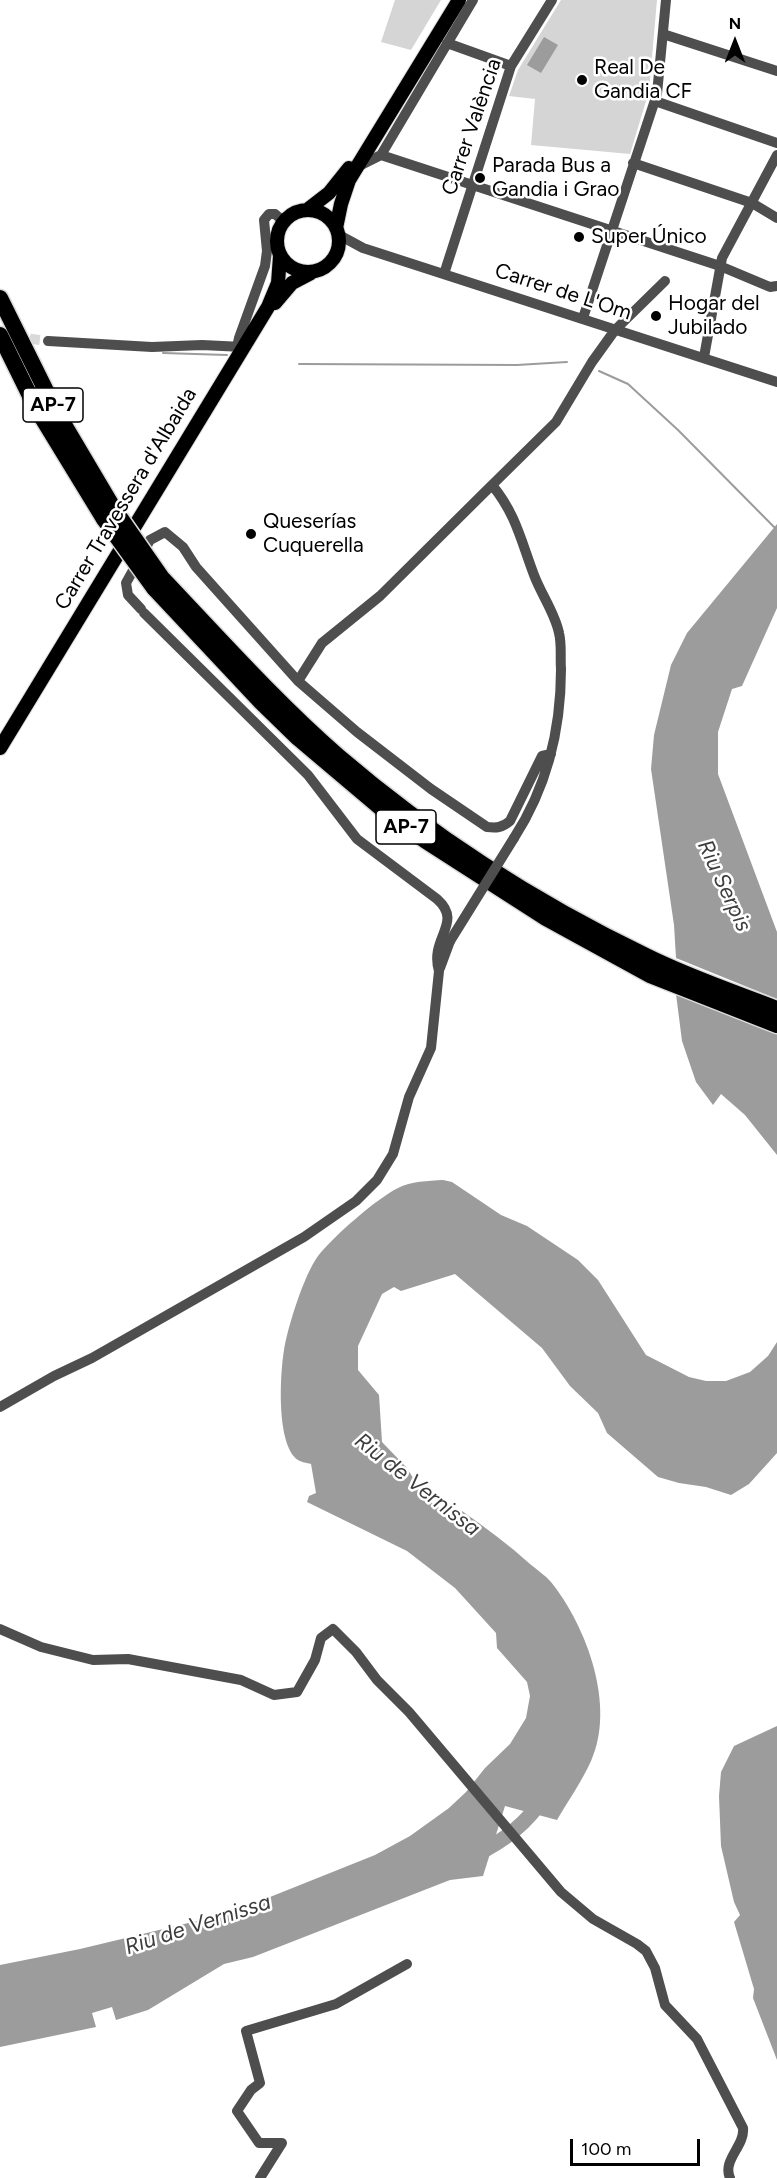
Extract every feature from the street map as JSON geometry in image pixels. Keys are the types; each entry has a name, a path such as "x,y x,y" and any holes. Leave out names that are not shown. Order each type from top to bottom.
{"highway":[{"name":"AP-7","path":"0,298 109,514"},
{"name":"AP-7","path":"0,335 35,406 158,583 261,702 335,771 408,829 472,872 546,918 650,975 777,1009"},
{"name":"AP-7","path":"711,992 777,1025"}],"main road":[{"path":"452,0 344,175 329,193 307,210 290,215 284,221 276,238 280,256 293,269 310,273 319,271 333,260 339,244 338,232 344,195 357,166 459,0"},
{"path":"307,210 324,215 338,232"},
{"name":"Carrer Travessera d'Albaida","path":"0,748 240,347 268,307 278,284 280,256"},
{"name":"Carrer Travessera d'Albaida","path":"268,307 275,303 292,283 310,273"}],"street":[{"path":"357,166 381,155 473,0"},
{"name":"Carrer València","path":"444,274 511,66 552,0"},
{"path":"583,318 658,88 666,0"},
{"path":"663,34 777,71"},
{"path":"447,43 511,66"},
{"path":"654,101 777,142"},
{"path":"381,155 720,266 770,287 777,286"},
{"path":"704,357 722,258 777,155"},
{"path":"633,163 752,203 777,218"},
{"path":"48,341 152,347 202,345 240,347 265,266 267,251 264,220 269,214 275,214 284,221"},
{"name":"Carrer de L'Om","path":"338,232 363,248 777,382"},
{"path":"298,681 322,644 380,596 556,422 592,362 615,330 665,280"},
{"path":"0,1407 54,1376 92,1358 304,1237 357,1201 377,1180 393,1154 409,1097 431,1048 439,971 450,941 533,807 557,730 561,697 559,632 534,576 516,521 506,502 492,485"},
{"path":"439,971 436,963 437,947 448,918 443,904 357,839 308,775 256,726 143,611 128,595 126,584 150,540 165,532 183,547 196,567 298,681 375,746 431,789 487,827 496,828 510,821 542,756 551,753"},
{"path":"0,1629 40,1647 93,1660 128,1659 241,1680 274,1695 297,1692 315,1659 321,1638 333,1629 357,1652 377,1680 409,1712 488,1803 561,1892 593,1919 637,1944 651,1958 665,2005 696,2039 743,2128 743,2136 727,2168 730,2178"},
{"path":"260,2178 282,2143 259,2143 237,2111 251,2090 261,2083 246,2031 336,2004 407,1964"}],"shaded area":[{"path":"395,0 441,0 411,50 381,42"},
{"name":"Real De Gandia CF","path":"561,0 657,0 649,91 630,154 531,145 535,99 509,96 518,70"}],"water":[{"path":"544,37 558,45 541,73 527,65"},
{"name":"Riu Serpis","path":"777,524 777,608 742,686 732,689 718,732 718,774 777,932 777,999 676,958 674,925 651,769 654,735 671,665 687,633"},
{"path":"676,994 777,1034 777,1155 745,1115 721,1094 713,1105 696,1082 682,1041"},
{"path":"443,1180 452,1182 501,1215 527,1226 578,1260 598,1280 646,1355 689,1377 706,1381 726,1381 750,1372 768,1356 777,1342 777,1453 749,1484 731,1495 658,1477 607,1433 598,1413 570,1386 542,1348 455,1274 401,1291 394,1287 382,1294 358,1346 358,1370 379,1395 382,1442 406,1467 427,1499 457,1521 462,1511 489,1530 546,1577 564,1600 586,1644 599,1692 598,1739 591,1761 557,1820 505,1806 483,1876 450,1880 253,1957 224,1964 148,2010 116,2020 112,2007 92,2013 96,2027 0,2047 0,1965 80,1949 230,1913 375,1855 410,1836 449,1808 510,1744 526,1718 530,1696 527,1682 497,1648 496,1633 455,1588 407,1551 307,1502 309,1496 316,1493 311,1464 298,1460 291,1452 283,1425 281,1375 286,1340 302,1288 318,1256 334,1238 389,1193 408,1184"},
{"path":"777,1726 777,2060 753,1998 754,1989 734,1922 740,1915 734,1902 721,1846 719,1796 721,1772 734,1746"}],"waterway":[{"path":"163,353 227,355"},
{"path":"299,364 517,365 567,362"},
{"path":"599,371 628,384 678,430 777,530"},
{"name":"Riu de Vernissa","path":"475,1855 513,1832 543,1798"}],"tunnel":[{"path":"15,337 48,341"}],"place":[{"name":"Real De Gandia CF","path":"582,80"},
{"name":"Parada Bus a Gandia i Grao","path":"480,178"},
{"name":"Super Único","path":"579,237"},
{"name":"Hogar del Jubilado","path":"656,316"},
{"name":"Queserías Cuquerella","path":"251,534"}]}
